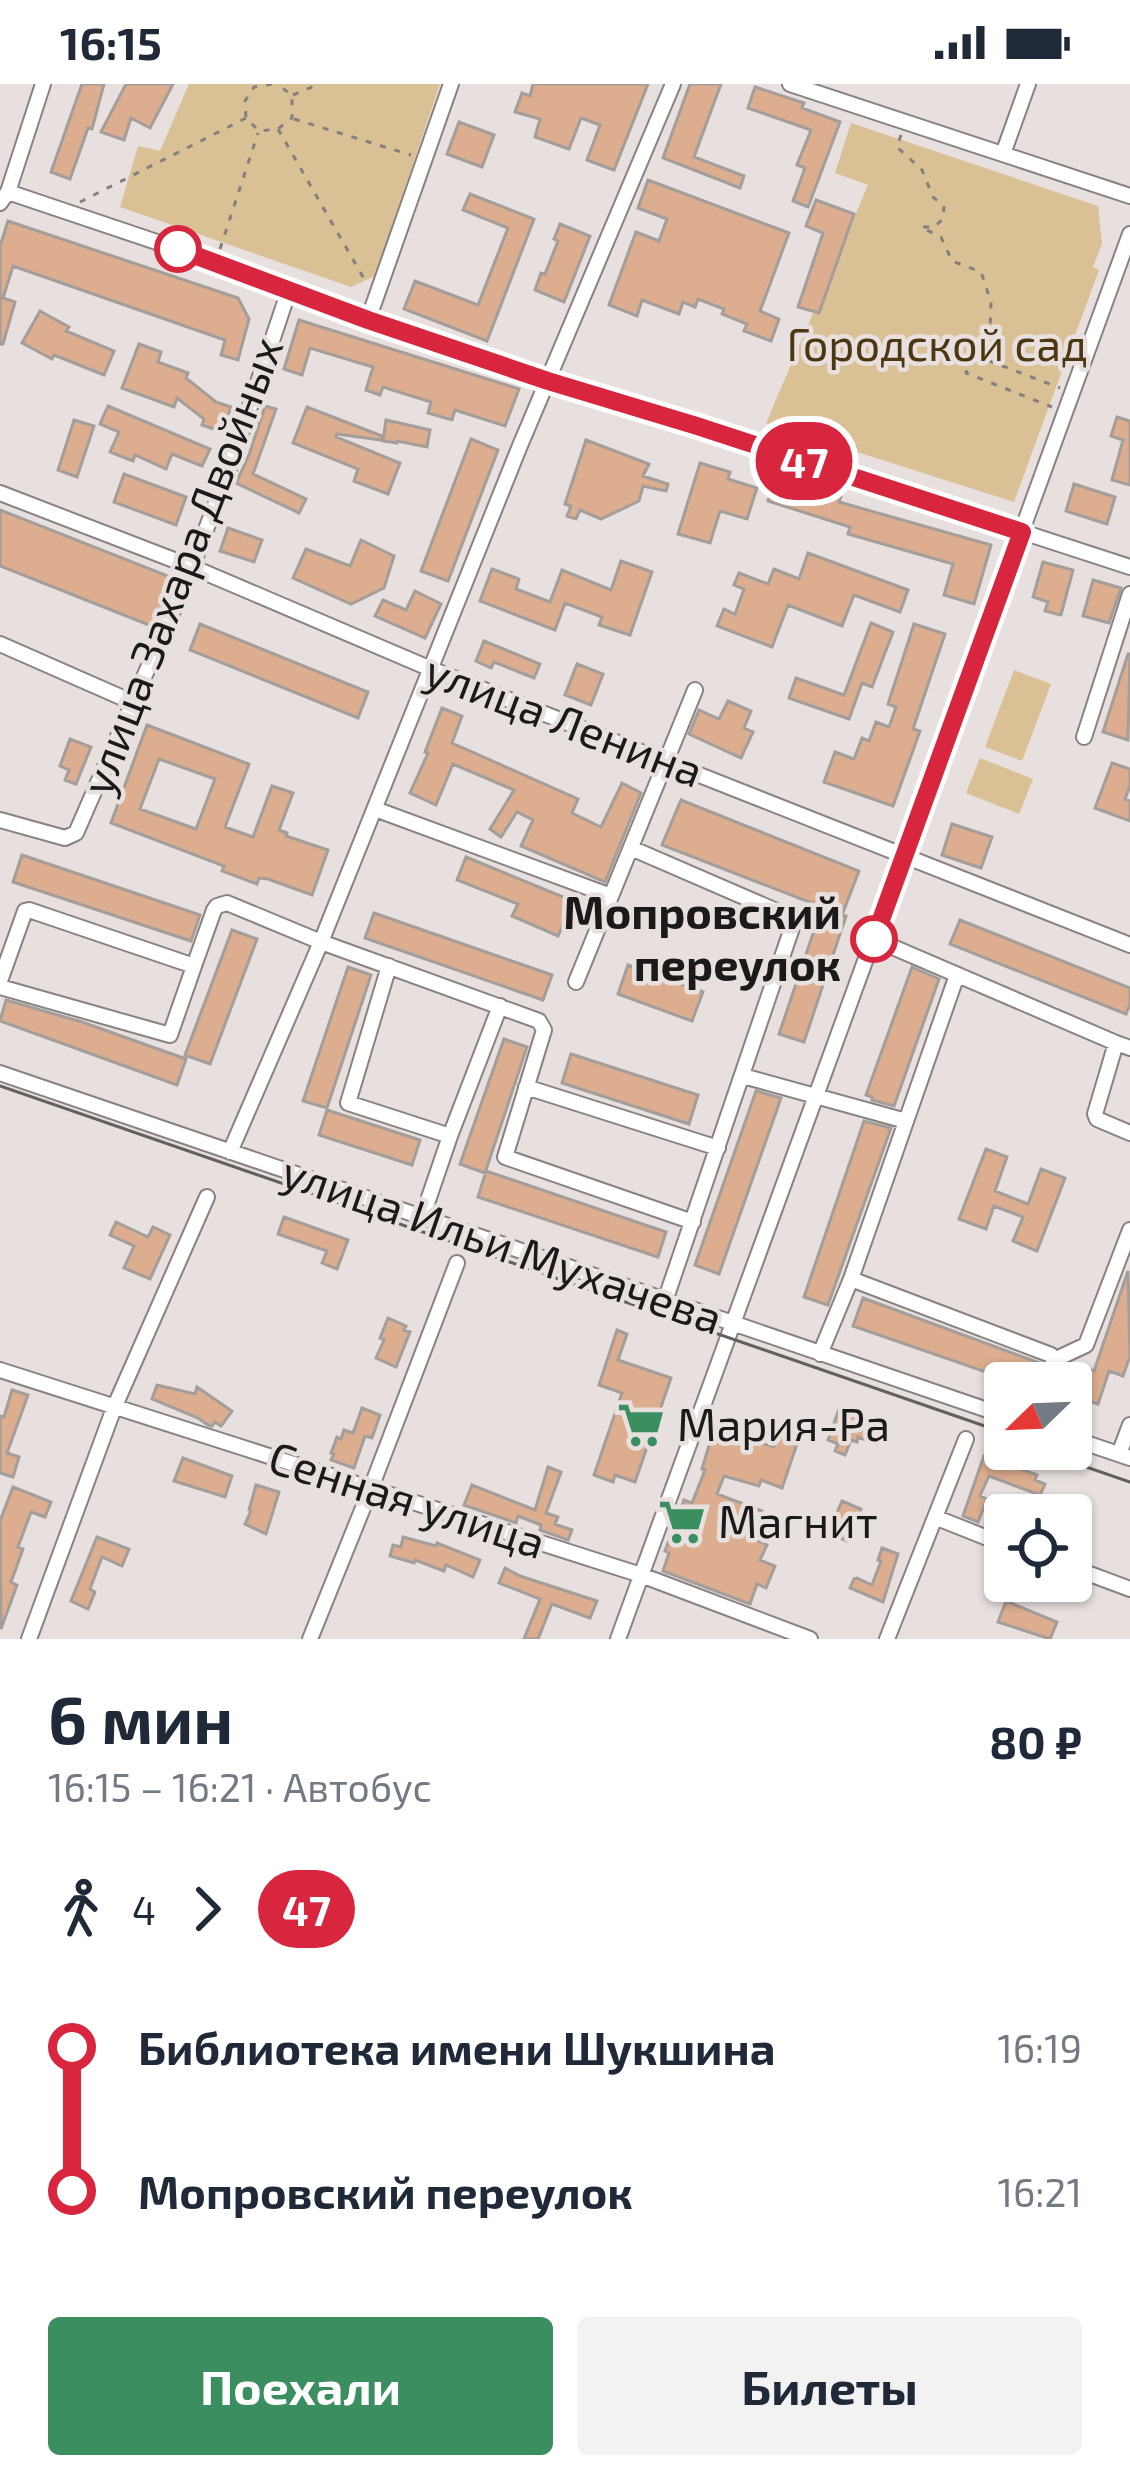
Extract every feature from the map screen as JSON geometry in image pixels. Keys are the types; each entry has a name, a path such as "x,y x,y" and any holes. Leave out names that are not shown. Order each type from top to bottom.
{"street":[{"path":"43,84 4,198 62,210 548,381 1130,567"},
{"path":"368,320 451,84"},
{"path":"230,1152 673,84"},
{"path":"790,84 1130,196"},
{"path":"1003,154 1028,84"},
{"path":"618,1639 1130,234"},
{"name":"улица Захара Двойных","path":"0,820 65,838 76,833 192,567 289,290"},
{"name":"улица Ленина","path":"0,493 192,567 431,669 1130,944"},
{"path":"1084,737 1130,593"},
{"path":"0,644 132,702"},
{"path":"576,982 695,690"},
{"path":"375,809 611,896"},
{"path":"631,848 795,920 665,1301"},
{"path":"194,966 29,910 22,916 0,984 170,1035 214,910 226,903 543,1024 505,1157 693,1222"},
{"path":"874,939 1123,1046 1095,1117 1130,1132"},
{"path":"389,966 348,1103 450,1136"},
{"path":"820,1354 851,1279 957,975"},
{"path":"422,1218 500,1006"},
{"name":"улица Ильи Мухачева","path":"0,1073 984,1409"},
{"path":"743,1076 906,1121"},
{"path":"526,1087 718,1148"},
{"path":"29,1639 115,1408 207,1197"},
{"path":"851,1279 1054,1360 1086,1345 1130,1230"},
{"path":"310,1639 457,1263"},
{"name":"Сенная улица","path":"0,1370 641,1575 810,1639"},
{"path":"1092,1445 1125,1456 1130,1425"},
{"path":"887,1639 966,1439"},
{"path":"937,1517 984,1536"},
{"path":"1092,1575 1130,1589"}],"path":[{"path":"259,131 246,118 245,101 254,87 275,84 292,96"},
{"path":"292,96 319,84"},
{"path":"292,96 292,118"},
{"path":"62,210 246,118"},
{"path":"292,118 424,160"},
{"path":"259,131 278,129 292,118"},
{"path":"905,122 897,147 922,170 934,197 944,206 943,219 934,227 921,227 941,237 952,261 981,272 991,302 990,332 972,354 966,373 1066,412"},
{"path":"278,129 376,299"},
{"path":"216,262 259,131"},
{"path":"972,354 1073,392"}],"green space":[{"path":"189,84 440,84 375,276 351,287 120,207 138,146 160,151"},
{"name":"Городской сад","path":"851,123 1098,206 1102,244 1093,267 1099,270 1014,502 766,423 868,185 835,173"},
{"path":"1014,670 1051,684 1022,761 985,747"},
{"path":"980,758 1033,779 1019,814 966,793"}],"building":[{"path":"82,84 104,84 92,129 88,128 70,179 51,172"},
{"path":"126,84 173,84 150,128 131,118 124,140 101,132"},
{"path":"533,84 648,84 614,170 587,160 600,125 581,118 569,149 535,137 540,119 515,112 522,93 530,96"},
{"path":"690,84 721,84 694,157 744,176 740,188 663,158"},
{"path":"755,87 804,103 802,108 840,122 808,207 793,201 805,168 797,165 811,130 748,108"},
{"path":"459,122 494,135 482,167 447,154"},
{"path":"648,180 789,233 760,311 779,319 771,341 744,331 747,324 698,299 695,307 683,302 679,314 642,300 637,316 609,305 636,232 659,241 667,219 638,208"},
{"path":"470,194 534,219 487,341 404,309 415,281 478,305 508,228 463,210"},
{"path":"816,200 854,214 819,313 798,307 823,233 806,226"},
{"path":"8,221 238,298 249,319 238,360 221,355 225,340 13,266 3,298 15,302 0,344 0,246"},
{"path":"560,224 590,236 564,302 535,290 558,241 554,239"},
{"path":"40,311 69,327 66,331 114,351 104,375 54,355 52,359 22,343"},
{"path":"299,320 519,389 505,426 455,410 452,420 428,413 431,402 383,387 380,395 366,390 373,367 310,348 302,375 284,369"},
{"path":"139,344 161,352 158,362 188,373 186,378 216,402 231,407 223,432 202,425 204,419 177,398 174,407 122,388"},
{"path":"108,406 210,449 202,466 172,454 166,469 135,455 133,461 110,452 119,432 100,424"},
{"path":"265,406 276,409 253,474 306,499 299,513 236,483"},
{"path":"307,407 382,436 381,440 336,437 400,463 388,494 354,481 358,469 293,443"},
{"path":"1117,417 1130,421 1130,485 1112,480 1123,440 1111,436"},
{"path":"74,420 94,426 77,477 58,470"},
{"path":"386,420 430,430 427,447 383,441"},
{"path":"471,439 498,450 448,581 421,571"},
{"path":"586,440 649,464 643,476 668,484 666,491 643,486 639,501 601,519 580,510 576,519 567,516 571,506 565,504"},
{"path":"700,463 730,472 728,479 757,488 747,519 720,511 710,543 678,534"},
{"path":"124,474 186,497 176,525 114,502"},
{"path":"776,476 841,497 839,502 991,545 974,604 944,595 953,564 848,534 850,527 768,501"},
{"path":"1074,484 1115,497 1107,524 1066,511"},
{"path":"0,510 173,578 154,627 0,566"},
{"path":"228,528 262,540 254,562 220,551"},
{"path":"361,540 394,556 384,588 351,604 293,578 306,549 350,566"},
{"path":"808,553 908,590 900,612 854,595 842,626 788,605 772,647 717,626 724,609 735,614 744,589 734,585 739,573 768,584 774,569 799,579"},
{"path":"621,561 652,572 630,635 599,625 602,617 565,603 555,630 480,601 492,569 519,579 516,589 550,602 562,570 611,590"},
{"path":"1043,562 1073,570 1061,615 1045,611 1048,602 1033,597"},
{"path":"1093,580 1121,588 1109,623 1083,616"},
{"path":"415,591 441,604 425,638 375,616 383,600 406,610"},
{"path":"871,623 893,632 872,687 862,683 849,719 789,698 796,678 844,695"},
{"path":"200,624 368,692 358,718 190,650"},
{"path":"914,624 945,634 913,729 920,731 893,806 824,782 835,752 854,759 862,738 869,741 876,722 889,727 896,707 888,704"},
{"path":"484,641 540,664 534,678 494,662 491,668 476,661"},
{"path":"1130,654 1128,740 1103,732"},
{"path":"577,664 603,674 591,705 565,695"},
{"path":"728,701 751,711 744,728 753,732 741,758 689,734 699,710 719,719"},
{"path":"442,708 462,716 452,743 578,799 572,813 601,827 622,783 641,793 605,882 521,846 533,820 517,812 501,837 490,829 514,790 453,764 436,805 410,793"},
{"path":"147,725 249,764 225,827 253,837 272,786 293,793 279,830 328,850 312,895 268,879 259,878 257,884 222,871 224,866 111,823","holes":["159,759 215,779 196,829 140,809"]},
{"path":"70,739 91,747 76,784 65,780 69,770 60,766"},
{"path":"1112,763 1130,769 1125,799 1130,801 1130,821 1095,808"},
{"path":"681,800 859,871 804,1042 779,1034 822,907 662,845"},
{"path":"952,824 992,837 981,868 942,855"},
{"path":"22,855 200,915 191,941 13,882"},
{"path":"466,857 573,901 558,936 512,916 518,904 457,880"},
{"path":"374,913 552,975 543,1000 365,938"},
{"path":"960,920 1130,988 1126,1014 950,944"},
{"path":"232,930 257,939 210,1064 185,1055"},
{"path":"628,965 703,992 692,1021 618,994"},
{"path":"348,967 371,975 327,1108 303,1101"},
{"path":"912,967 939,979 894,1106 866,1095"},
{"path":"6,1000 186,1059 177,1085 0,1021"},
{"path":"504,1039 527,1047 485,1173 460,1164"},
{"path":"571,1054 698,1095 689,1124 562,1083"},
{"path":"756,1091 781,1098 719,1274 695,1265"},
{"path":"327,1110 420,1140 412,1165 319,1135"},
{"path":"864,1121 891,1128 828,1305 804,1297"},
{"path":"986,1149 1007,1157 995,1191 1028,1204 1041,1169 1065,1178 1037,1251 1013,1241 1023,1217 994,1206 986,1229 959,1219"},
{"path":"486,1171 666,1232 658,1257 478,1197"},
{"path":"284,1217 348,1240 337,1269 322,1263 327,1251 278,1234"},
{"path":"116,1222 148,1237 153,1227 170,1235 150,1279 124,1268 134,1246 110,1235"},
{"path":"1128,1271 1130,1356 1123,1376 1109,1371 1098,1404 1092,1402 1094,1371"},
{"path":"863,1298 1037,1362 984,1362 984,1371 853,1326"},
{"path":"388,1318 410,1332 396,1367 376,1358"},
{"path":"617,1330 627,1334 618,1360 671,1378 635,1482 615,1475 613,1482 594,1475 622,1393 599,1385"},
{"path":"157,1385 195,1394 197,1387 232,1411 221,1426 208,1425 152,1399"},
{"path":"12,1390 28,1395 7,1453 19,1457 13,1477 0,1473 0,1416 4,1417"},
{"path":"362,1408 380,1415 372,1438 365,1436 354,1468 331,1460 337,1437 341,1439 344,1430 353,1433"},
{"path":"839,1409 884,1423 877,1444 858,1437 857,1442 851,1440 845,1455 835,1451 838,1444 828,1440"},
{"path":"781,1424 792,1428 788,1438 798,1441 782,1488 724,1476 717,1494 762,1511 752,1538 767,1545 760,1560 775,1566 766,1588 757,1584 750,1604 663,1571 669,1553 665,1551 684,1500 692,1503 705,1470 714,1429 774,1447"},
{"path":"984,1456 984,1470 1023,1470 1045,1484 1037,1494 989,1476 980,1496 984,1507 978,1522 963,1516"},
{"path":"183,1458 232,1476 225,1497 174,1481"},
{"path":"548,1467 561,1472 546,1513 558,1517 555,1524 572,1530 568,1540 518,1516 516,1523 464,1505 472,1485 535,1510"},
{"path":"256,1485 279,1492 266,1534 245,1524"},
{"path":"13,1487 51,1502 45,1517 31,1512 11,1582 17,1585 1,1629 0,1521"},
{"path":"842,1501 861,1509 847,1541 828,1533"},
{"path":"97,1537 129,1549 122,1566 102,1557 88,1609 71,1601"},
{"path":"403,1537 437,1543 480,1560 473,1577 446,1565 444,1571 390,1556 393,1545 401,1547"},
{"path":"882,1548 898,1554 883,1602 850,1588 857,1578 872,1585"},
{"path":"505,1568 597,1601 590,1618 552,1604 538,1639 524,1639 540,1599 499,1583"},
{"path":"1008,1602 1057,1622 1050,1639 998,1622"}],"tram line":[{"path":"0,1086 984,1426"},
{"path":"1092,1469 1130,1482"}],"bus line":[{"name":"47","path":"178,249 548,381 1022,532 874,939"}],"place":[{"name":"Мопровский переулок","path":"874,939"},
{"name":"Мария-Ра","path":"641,1425"},
{"name":"Магнит","path":"682,1522"}]}
